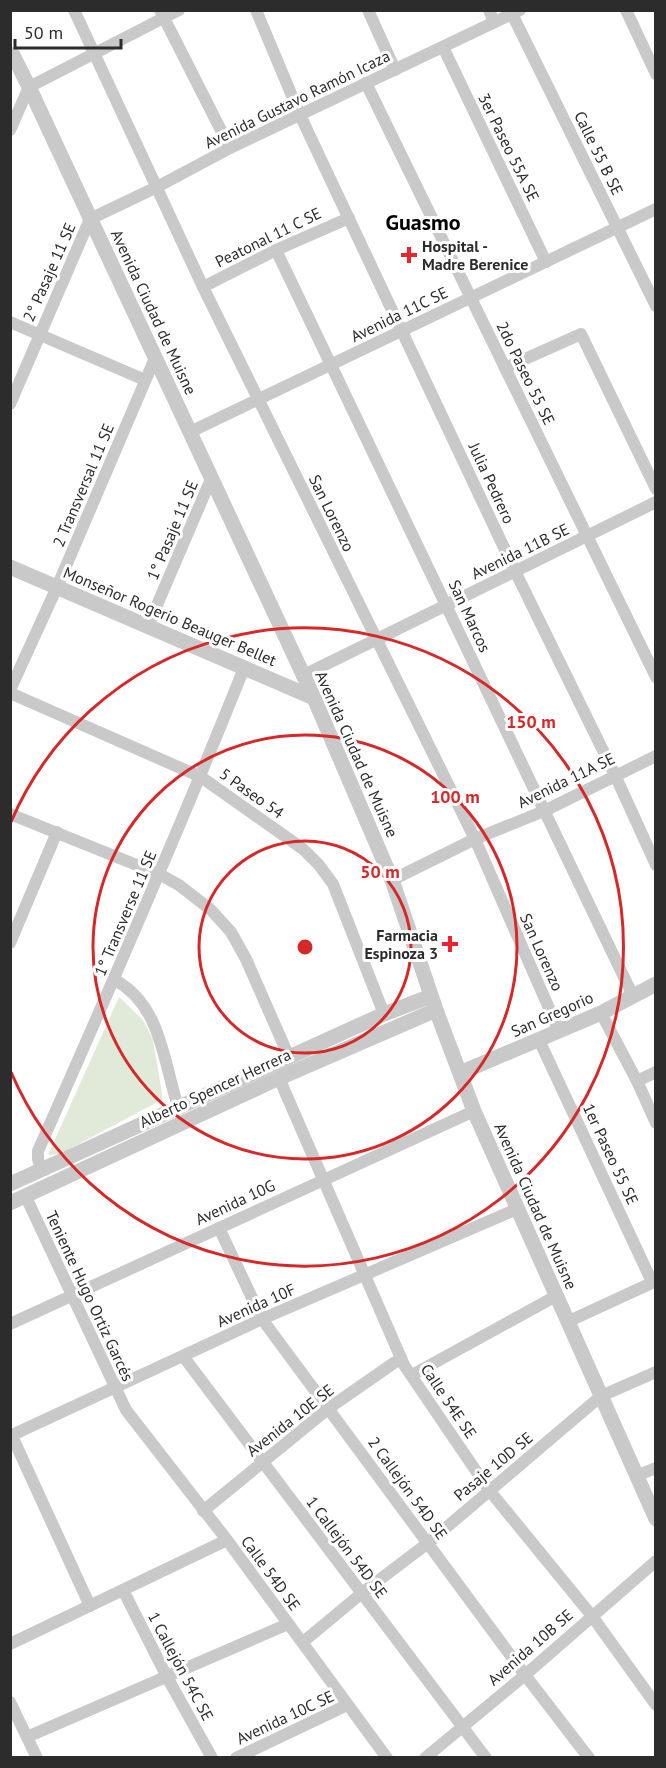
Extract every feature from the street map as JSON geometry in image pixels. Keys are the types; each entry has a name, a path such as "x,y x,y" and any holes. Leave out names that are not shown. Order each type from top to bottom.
{"street":[{"name":"San Lorenzo","path":"74,10 203,287 475,839 559,1031"},
{"path":"10,130 29,87 96,54 162,14 179,10"},
{"name":"Julia Pedrero","path":"256,10 300,115 348,218 656,865"},
{"path":"369,10 395,70"},
{"path":"489,10 494,22"},
{"path":"626,10 656,74"},
{"name":"Avenida Gustavo Ramón Icaza","path":"90,219 158,188 230,148 516,12"},
{"name":"Calle 55 B SE","path":"516,12 656,306"},
{"path":"162,14 230,148"},
{"name":"3er Paseo 55A SE","path":"443,47 546,262"},
{"name":"Avenida Ciudad de Muisne","path":"11,53 29,87 314,698 392,880 474,1111 656,1519"},
{"name":"2do Paseo 55 SE","path":"366,83 656,677"},
{"name":"Avenida 11C SE","path":"190,432 656,209"},
{"name":"Peatonal 11 C SE","path":"203,287 276,250 348,218"},
{"name":"2° Pasaje 11 SE","path":"10,404 90,219"},
{"name":"San Marcos","path":"276,250 633,996"},
{"path":"10,322 146,380"},
{"path":"505,368 581,334 656,489"},
{"name":"2 Transversal 11 SE","path":"10,691 155,358"},
{"name":"1° Pasaje 11 SE","path":"148,626 211,479"},
{"name":"Avenida 11B SE","path":"303,676 656,502"},
{"name":"Monseñor Rogerio Beauger Bellet","path":"10,567 314,698"},
{"name":"1° Transverse 11 SE","path":"41,1170 38,1151 115,980 201,777 244,668"},
{"name":"5 Paseo 54","path":"10,691 201,777 303,849 333,884 384,1014"},
{"name":"Avenida 11A SE","path":"392,880 475,839 544,811 656,756"},
{"path":"10,814 159,874 179,885 211,910 231,932 246,958 289,1057"},
{"path":"10,943 57,832"},
{"path":"115,980 131,990 148,1011 155,1025 176,1100"},
{"name":"San Gregorio","path":"460,1073 601,1013 656,984"},
{"name":"Alberto Spencer Herrera","path":"12,1178 41,1170 384,1014 434,1003"},
{"name":"Alberto Spencer Herrera","path":"10,1203 434,1003"},
{"path":"601,1013 656,1123"},
{"name":"1er Paseo 55 SE","path":"539,1040 654,1281"},
{"path":"637,1081 656,1072"},
{"name":"Calle 54E SE","path":"279,1078 401,1358 489,1490 592,1616 656,1705"},
{"name":"Avenida 10G","path":"10,1324 474,1111"},
{"name":"Teniente Hugo Ortiz Garcés","path":"25,1195 126,1410"},
{"name":"Avenida 10F","path":"11,1436 262,1319 517,1209"},
{"name":"2 Callejón 54D SE","path":"219,1228 262,1319 525,1675 590,1758"},
{"path":"567,1322 654,1281"},
{"path":"412,1375 556,1296"},
{"name":"1 Callejón 54D SE","path":"183,1356 486,1758"},
{"name":"Avenida 10E SE","path":"203,1511 329,1408 401,1358"},
{"name":"Pasaje 10D SE","path":"303,1642 428,1543 601,1396 656,1372"},
{"name":"Calle 54D SE","path":"126,1410 303,1642 387,1758"},
{"path":"11,1436 90,1605"},
{"path":"636,1476 656,1468"},
{"path":"10,1644 226,1540"},
{"name":"Avenida 10B SE","path":"425,1758 656,1561"},
{"name":"1 Callejón 54C SE","path":"123,1590 166,1677 212,1758"},
{"path":"27,1737 288,1624"},
{"path":"11,1704 36,1758"},
{"name":"Avenida 10C SE","path":"236,1758 347,1705"}],"green space":[{"path":"119,997 143,1020 153,1040 163,1099 60,1154 48,1155"}],"place":[{"name":"Hospital - Madre Berenice","path":"409,255"},
{"name":"Farmacia Espinoza 3","path":"450,944"}],"district":[{"name":"Guasmo","path":"423,222"}]}
